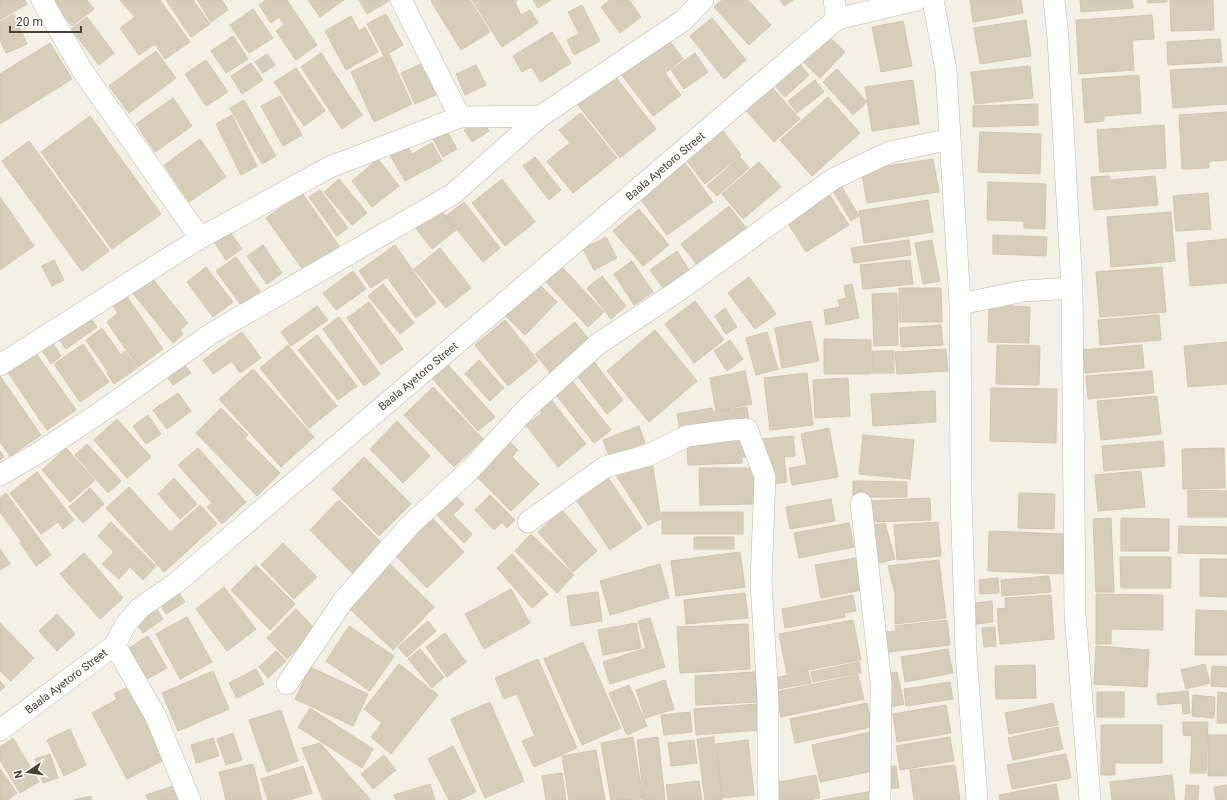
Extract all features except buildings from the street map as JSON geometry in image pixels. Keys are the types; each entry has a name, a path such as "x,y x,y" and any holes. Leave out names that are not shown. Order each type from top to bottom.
{"street":[{"path":"42,0 82,70 200,238"},
{"path":"401,0 460,118"},
{"path":"0,475 40,452 98,414 212,333 453,194 541,116 684,20 703,0"},
{"path":"836,10 916,0"},
{"path":"933,0 946,70 960,304 961,494 965,621 978,800"},
{"path":"1054,0 1058,38 1072,288 1075,614 1090,800"},
{"name":"Baala Ayetoro Street","path":"0,730 115,645 125,625 140,608 176,583 836,10"},
{"path":"0,365 200,238 330,167 460,118 541,116"},
{"path":"287,684 343,601 410,525 471,468 528,407 598,344 678,291 833,179 890,152 950,139"},
{"path":"960,304 1024,291 1072,288"},
{"path":"528,522 605,467 649,455 687,436 747,429 765,477 760,582 768,700 768,800"},
{"path":"861,503 881,684 880,800"},
{"path":"115,645 156,717 190,800"}]}
